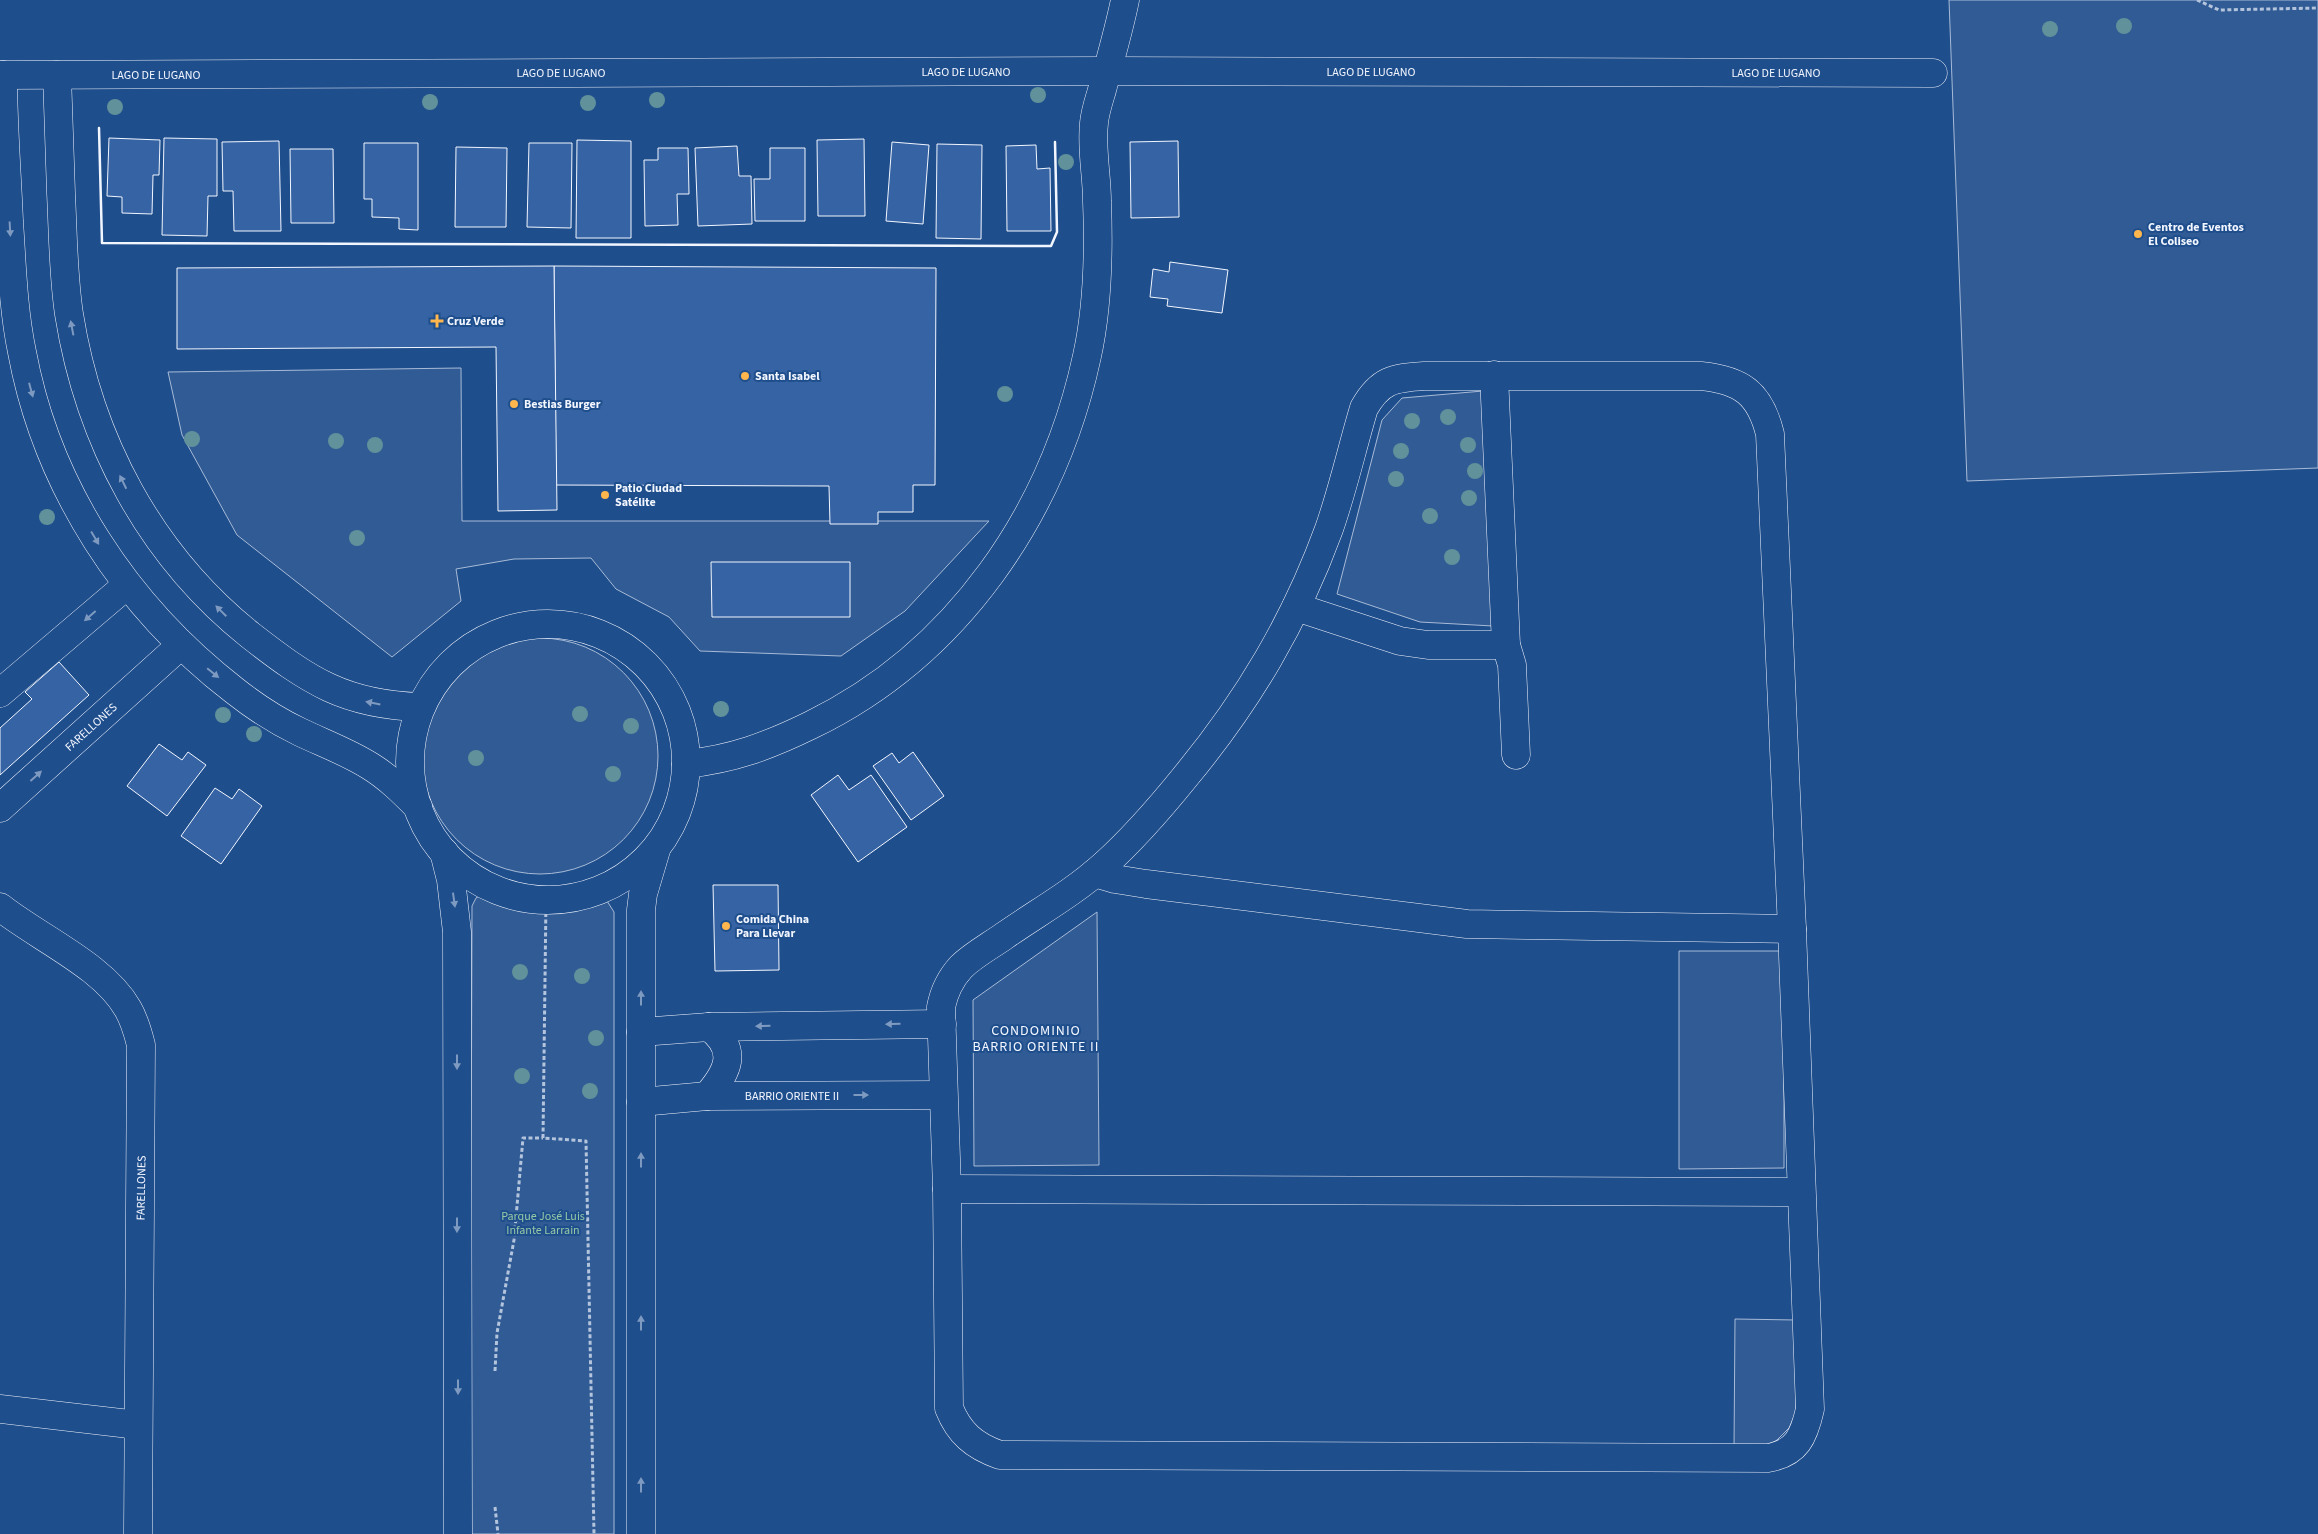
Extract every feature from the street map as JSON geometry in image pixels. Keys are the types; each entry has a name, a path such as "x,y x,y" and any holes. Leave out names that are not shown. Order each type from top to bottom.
{"street":[{"path":"686,764 742,755 778,742 834,714 871,691 944,630 978,593 1003,559 1049,477 1066,433 1088,354 1094,314 1097,266 1094,123 1125,0"},
{"name":"LAGO DE LUGANO","path":"2,75 1107,71 1933,73"},
{"path":"2,75 15,302 22,352 31,393 48,444 70,493 96,540 127,585 181,646 237,693 297,731 368,764 396,786 418,807"},
{"path":"57,75 64,271 69,314 77,356 89,398 107,449 131,497 160,542 192,582 228,618 290,665 312,679 347,696 389,706 422,707"},
{"path":"1494,375 1506,645 1512,665 1516,755"},
{"path":"1494,375 1701,376 1719,378 1734,382 1748,391 1766,418 1770,434 1792,929 1810,1409 1804,1432 1788,1451 1780,1456 1768,1458 1000,1455 980,1448 969,1440 953,1418 949,1408 947,1189 941,1007 948,984 961,967 1094,873 1127,844 1211,746 1246,698 1276,649 1329,528 1364,408 1370,398 1386,382 1394,379 1424,376 1494,375"},
{"path":"0,693 127,585"},
{"path":"1296,607 1400,641 1428,645 1506,645"},
{"path":"539,624 564,625 588,630 612,640 633,654 651,671 666,691 677,714 684,738 686,764 681,800 674,817 656,848 642,864 607,887 574,898 546,900 527,899 490,887 458,866 444,852 424,823 418,807 412,782 410,756 414,731 422,707 434,685 450,665 468,649 490,636 514,628 539,624"},
{"name":"FARELLONES","path":"0,808 181,646"},
{"path":"641,1534 641,910 643,894 656,848"},
{"path":"444,852 451,880 457,932 458,1534"},
{"path":"1094,873 1115,879 1146,884 1467,924 1792,929"},
{"name":"FARELLONES","path":"0,907 100,976 128,1008 141,1045 138,1534"},
{"path":"641,1032 709,1027 942,1024"},
{"path":"707,1096 725,1071 728,1056 725,1044 709,1027"},
{"name":"BARRIO ORIENTE II","path":"641,1102 707,1096 943,1095"},
{"path":"947,1189 1801,1192"},
{"path":"0,1409 138,1425"}],"path":[{"path":"2197,0 2219,10 2318,8"},
{"path":"543,1138 546,900"},
{"path":"494,1381 497,1334 514,1240 523,1138 586,1141 594,1534"},
{"path":"494,1499 498,1534"}],"shaded area":[{"name":"Centro de Eventos El Coliseo","path":"1949,0 2318,0 2318,468 1967,481"},
{"path":"461,368 462,521 989,521 905,611 841,656 700,651 669,617 616,589 591,558 514,559 456,569 461,601 392,657 237,535 182,435 168,372"},
{"path":"1483,391 1493,626 1420,622 1337,594 1382,420 1402,398"},
{"path":"540,638 563,641 585,647 615,665 631,681 649,711 655,733 658,756 655,779 649,801 631,831 615,847 585,865 563,871 540,874 517,871 495,865 465,847 449,831 431,801 425,779 422,756 425,733 431,711 449,681 465,665 495,647 517,641"},
{"name":"Parque José Luis Infante Larrain","path":"481,895 517,906 556,906 600,899 607,901 614,912 614,1534 470,1534 472,906 476,898"},
{"path":"1097,912 1099,1165 974,1166 973,1000"},
{"path":"1679,951 1784,951 1784,1168 1679,1169"},
{"path":"1735,1319 1796,1320 1796,1412 1789,1428 1777,1440 1764,1448 1734,1448"}],"building":[{"path":"109,138 160,140 159,175 153,175 152,214 122,213 122,197 107,196"},
{"path":"164,138 217,139 217,196 208,196 207,236 162,235"},
{"path":"864,139 865,216 818,216 817,140"},
{"path":"577,140 631,141 631,238 576,238"},
{"path":"279,141 281,231 234,231 233,191 223,191 222,142"},
{"path":"1178,141 1179,217 1131,218 1130,142"},
{"path":"892,142 929,145 923,224 886,221"},
{"path":"364,143 418,143 418,230 399,229 399,218 372,217 372,199 364,199"},
{"path":"529,143 572,143 571,228 527,227"},
{"path":"937,144 982,145 981,239 936,238"},
{"path":"1036,145 1037,169 1050,168 1051,231 1007,231 1006,146"},
{"path":"737,146 739,176 751,176 752,224 698,226 695,148"},
{"path":"456,147 507,148 506,227 455,227"},
{"path":"658,148 688,148 689,194 677,194 678,225 645,226 644,160 658,160"},
{"path":"770,148 805,148 805,221 755,221 754,179 770,179"},
{"path":"290,149 333,149 334,223 291,223"},
{"path":"1170,262 1228,270 1222,313 1167,306 1168,299 1150,297 1153,269 1169,272"},
{"name":"Santa Isabel","path":"554,266 936,268 935,485 913,485 913,512 878,512 878,524 830,524 829,486 556,485"},
{"path":"554,266 557,510 498,511 496,347 177,349 177,268"},
{"path":"711,562 850,562 850,617 712,617"},
{"path":"59,662 89,695 0,775 0,728 32,699 25,692"},
{"path":"159,744 182,760 188,752 206,765 167,816 127,786"},
{"path":"913,752 944,796 911,820 873,766 892,753 899,763"},
{"path":"838,775 849,790 871,775 907,827 858,862 811,795"},
{"path":"215,788 232,799 239,789 262,806 221,864 181,836"},
{"path":"713,885 778,885 779,970 715,971"}],"wall":[{"path":"99,128 102,243 1051,246 1057,232 1055,142"}],"place":[{"name":"Centro de Eventos El Coliseo","path":"2138,234"},
{"name":"Cruz Verde","path":"437,321"},
{"name":"Santa Isabel","path":"745,376"},
{"name":"Bestias Burger","path":"514,404"},
{"name":"Patio Ciudad Satélite","path":"605,495"},
{"name":"Comida China Para Llevar","path":"726,926"}],"district":[{"name":"CONDOMINIO BARRIO ORIENTE II","path":"1036,1038"}]}
